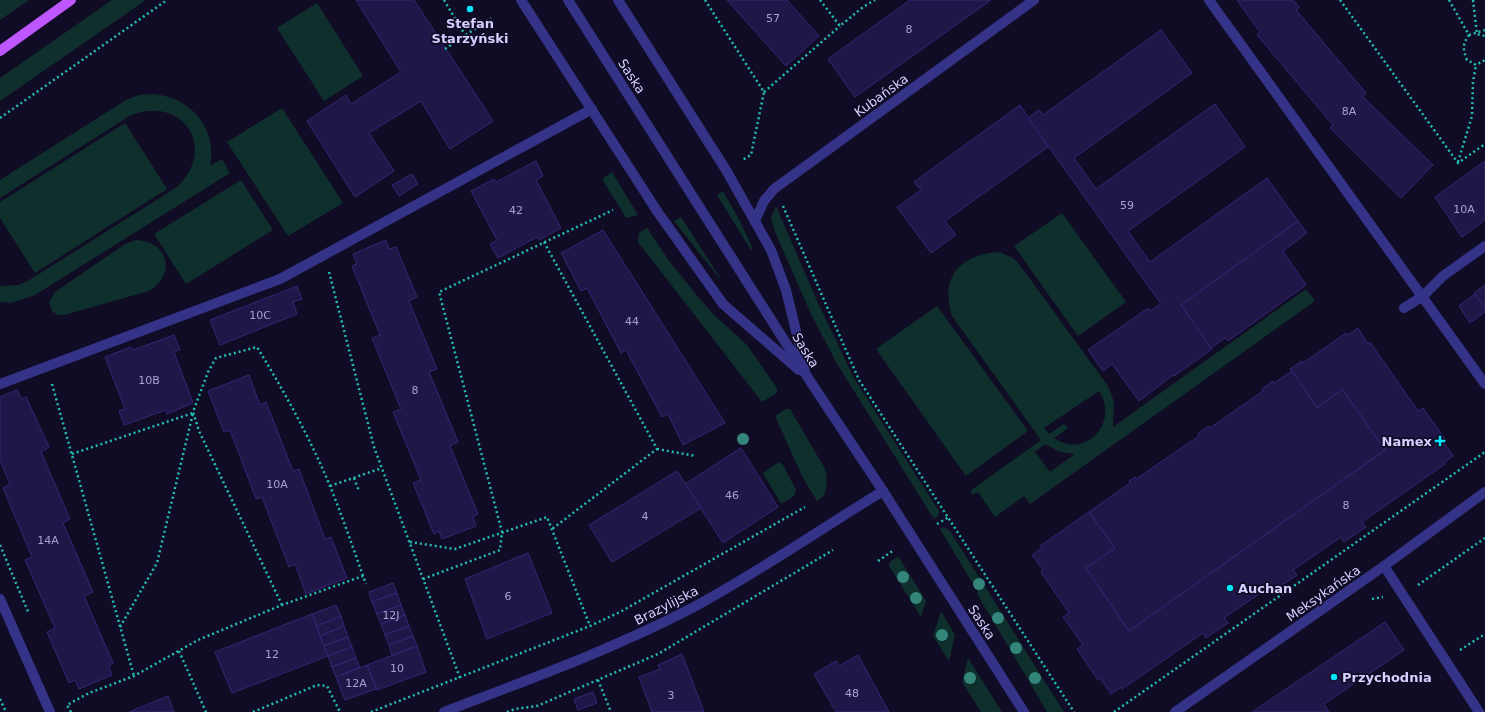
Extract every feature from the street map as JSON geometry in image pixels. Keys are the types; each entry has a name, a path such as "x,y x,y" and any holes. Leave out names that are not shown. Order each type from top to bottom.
{"main road":[{"path":"0,51 71,0"}],"street":[{"path":"521,0 657,211 723,304 808,378"},
{"name":"Saska","path":"568,0 808,378 883,491 1024,712"},
{"path":"618,0 756,221 771,250 786,290 808,378"},
{"name":"Kubańska","path":"756,221 764,201 774,189 1034,0"},
{"path":"1209,0 1368,224 1423,296 1485,384"},
{"path":"0,384 280,278 592,109"},
{"path":"1404,308 1423,296 1443,276 1485,246"},
{"name":"Brazylijska","path":"444,712 528,681 630,638 690,609 749,575 883,491"},
{"name":"Meksykańska","path":"1175,712 1384,566 1485,492"},
{"path":"1384,566 1479,712"},
{"path":"0,599 50,712"}],"path":[{"path":"0,118 167,0"},
{"path":"444,0 466,35"},
{"path":"705,0 764,92"},
{"path":"820,0 840,26"},
{"path":"752,155 764,92 840,26 875,0"},
{"path":"1340,0 1458,163"},
{"path":"1449,0 1469,35"},
{"path":"1473,0 1477,34"},
{"path":"445,49 491,18"},
{"path":"1469,35 1477,34 1485,30"},
{"path":"1477,34 1485,36"},
{"path":"1469,35 1464,43 1463,50 1467,60 1476,65"},
{"path":"1476,65 1485,60"},
{"path":"1458,163 1472,116 1473,82 1476,65"},
{"path":"1458,163 1485,144"},
{"path":"782,205 859,380 1074,712"},
{"path":"423,579 500,550 502,532 439,292 613,210"},
{"path":"544,242 656,449"},
{"path":"325,254 374,447 460,678"},
{"path":"120,627 157,563 193,412 208,372 216,358 257,347 314,450 330,486 366,584"},
{"path":"47,366 134,676"},
{"path":"72,454 193,412"},
{"path":"193,412 199,430 282,605"},
{"path":"552,529 656,449 696,456"},
{"path":"1114,712 1485,452"},
{"path":"330,486 382,468"},
{"path":"354,478 359,491"},
{"path":"371,712 590,626 620,612 805,507"},
{"path":"409,542 455,549 547,517 590,626"},
{"path":"937,524 949,517"},
{"path":"1367,602 1373,598 1403,596 1485,538"},
{"path":"878,561 894,550"},
{"path":"71,712 68,705 89,693 134,676 198,640 282,605 364,576"},
{"path":"1460,651 1485,634"},
{"path":"179,651 206,712"},
{"path":"598,680 611,712"},
{"path":"253,712 317,685 327,686 340,712"},
{"path":"0,699 6,712"}],"green space":[{"path":"0,0 29,0 0,20"},
{"path":"112,0 146,0 0,101 0,78"},
{"path":"317,3 363,76 324,101 277,28"},
{"path":"153,94 166,96 179,101 198,117 205,127 210,139 210,166 222,159 230,173 35,295 11,303 0,302 0,286 19,285 31,279 177,187 189,172 194,156 194,142 189,129 179,119 166,112 150,111 131,115 0,198 0,180 126,100 139,95"},
{"path":"282,108 343,203 288,236 227,142"},
{"path":"125,123 167,189 35,273 0,218 0,202"},
{"path":"612,172 638,215 627,218 625,216 602,179"},
{"path":"241,180 273,230 186,284 154,234"},
{"path":"723,191 739,219 753,249 751,250 717,195"},
{"path":"776,206 817,301 855,380 939,511 938,516 934,519 836,362 811,314 775,232 771,218"},
{"path":"1062,213 1126,302 1078,336 1014,246"},
{"path":"681,217 724,284 674,221"},
{"path":"647,228 669,261 699,298 713,314 747,345 777,388 777,393 762,402 638,242 639,233"},
{"path":"136,240 147,242 162,252 166,268 158,284 149,291 64,315 58,315 52,311 49,302 55,292 125,244"},
{"path":"999,252 1013,258 1019,264 1108,386 1114,402 1113,427 1306,289 1315,301 1030,504 1024,496 995,517 978,492 973,495 970,491 1041,440 952,316 949,302 951,279 956,270 963,263 985,254","holes":["1099,391 1104,403 1105,415 1102,425 1096,434 1087,441 1077,444 1066,444 1054,438 1068,428 1064,424 1049,434 1044,428","1045,444 1060,452 1075,454 1050,472 1035,452"]},
{"path":"937,306 1028,431 966,476 876,349"},
{"path":"786,409 790,409 825,469 827,479 824,496 817,501 803,478 775,416"},
{"path":"779,462 783,465 796,490 794,496 781,504 763,473"},
{"path":"944,527 950,531 1064,712 1047,712 940,529"},
{"path":"898,556 926,601 921,617 889,566 890,562"},
{"path":"941,611 955,635 949,661 933,636"},
{"path":"968,658 1002,712 981,712 962,682"}],"building":[{"path":"356,0 414,0 493,121 450,149 421,101 369,133 394,171 355,197 307,121 346,95 351,104 401,72"},
{"path":"727,0 787,0 819,36 786,66"},
{"path":"910,0 991,0 855,97 828,59"},
{"path":"1237,0 1293,0 1299,7 1296,10 1366,93 1363,97 1433,165 1401,198 1330,128 1333,125 1257,35 1260,32"},
{"path":"1161,30 1192,73 1074,158 1096,189 1215,104 1245,147 1128,231 1150,262 1267,178 1298,221 1181,305 1212,349 1174,376 1173,375 1139,401 1112,364 1103,371 1088,350 1148,308 1150,311 1161,304 1028,118 1039,110 1043,115"},
{"path":"1020,105 1048,147 945,221 956,235 931,253 897,207 921,190 914,182"},
{"path":"536,161 543,176 536,180 561,228 539,240 537,237 498,258 490,244 497,240 471,191 494,179 496,182"},
{"path":"1485,161 1485,220 1462,237 1435,197"},
{"path":"412,174 418,184 399,196 392,185"},
{"path":"1298,221 1307,233 1283,251 1306,285 1228,341 1225,338 1211,348 1181,305"},
{"path":"603,230 725,423 683,445 668,414 662,417 626,350 621,353 587,288 581,291 561,253"},
{"path":"386,240 389,249 396,247 417,297 409,301 437,369 429,372 458,442 450,446 478,514 473,517 476,526 442,539 439,531 434,534 413,483 421,480 393,412 401,409 372,338 380,335 352,266 357,264 353,254"},
{"path":"1485,285 1485,308 1474,293"},
{"path":"297,286 302,299 293,302 297,314 220,345 210,320"},
{"path":"1475,294 1485,308 1485,312 1470,323 1459,306"},
{"path":"1358,328 1368,344 1370,342 1418,411 1423,408 1445,439 1442,440 1453,456 1444,463 1445,464 1362,522 1366,527 1344,542 1341,537 1293,570 1297,575 1275,590 1272,585 1224,618 1228,623 1206,638 1203,633 1122,689 1121,687 1111,694 1100,678 1098,680 1077,649 1083,645 1063,617 1069,613 1041,572 1043,570 1032,555 1042,548 1040,546 1089,512 1115,548 1086,568 1129,631 1385,450 1342,389 1317,408 1290,369 1302,361 1303,363 1346,333 1348,335"},
{"path":"174,335 180,350 174,352 193,403 167,414 166,410 124,425 119,411 125,409 105,357 131,347 133,350"},
{"path":"1292,371 1317,408 1342,389 1385,450 1129,631 1086,568 1115,548 1089,512 1130,483 1129,481 1135,477 1136,479 1199,436 1198,434 1208,426 1210,428 1263,391 1262,389 1273,381 1274,383"},
{"path":"249,375 260,405 266,402 293,471 299,469 325,539 331,537 347,578 306,594 295,564 289,567 262,497 256,499 230,430 224,432 208,391"},
{"path":"17,390 21,399 26,397 49,447 41,452 70,519 63,523 93,592 84,596 113,663 109,666 112,675 79,689 75,680 69,683 47,632 55,628 25,560 32,557 3,488 10,484 0,460 0,397"},
{"path":"741,448 778,507 723,543 685,484"},
{"path":"677,471 701,508 612,562 589,525"},
{"path":"528,553 552,613 487,639 465,579"},
{"path":"393,583 397,593 372,602 369,592"},
{"path":"397,593 401,605 377,614 372,602"},
{"path":"336,605 341,616 317,626 312,614"},
{"path":"401,605 405,615 381,624 377,614"},
{"path":"312,614 328,656 232,693 215,652"},
{"path":"405,615 409,626 385,635 381,624"},
{"path":"341,616 344,626 320,636 317,626"},
{"name":"Przychodnia","path":"1385,622 1404,650 1324,704 1329,712 1252,712"},
{"path":"344,626 348,637 324,646 320,636"},
{"path":"409,626 413,636 389,645 385,635"},
{"path":"413,636 417,646 392,655 389,645"},
{"path":"348,637 352,647 328,656 324,646"},
{"path":"417,646 426,672 377,690 367,665"},
{"path":"352,647 356,658 332,667 328,656"},
{"path":"682,654 704,712 652,712 639,677 660,669 658,665"},
{"path":"858,655 889,712 836,712 814,674 836,661 839,666"},
{"path":"356,658 360,667 336,677 332,667"},
{"path":"367,665 376,689 345,700 336,677"},
{"path":"593,692 597,703 578,710 574,699"},
{"path":"168,696 174,712 129,712"}],"place":[{"name":"Stefan Starzyński","path":"470,9"},
{"name":"Namex","path":"1440,441"},
{"name":"Auchan","path":"1230,588"},
{"name":"Przychodnia","path":"1334,677"}]}
